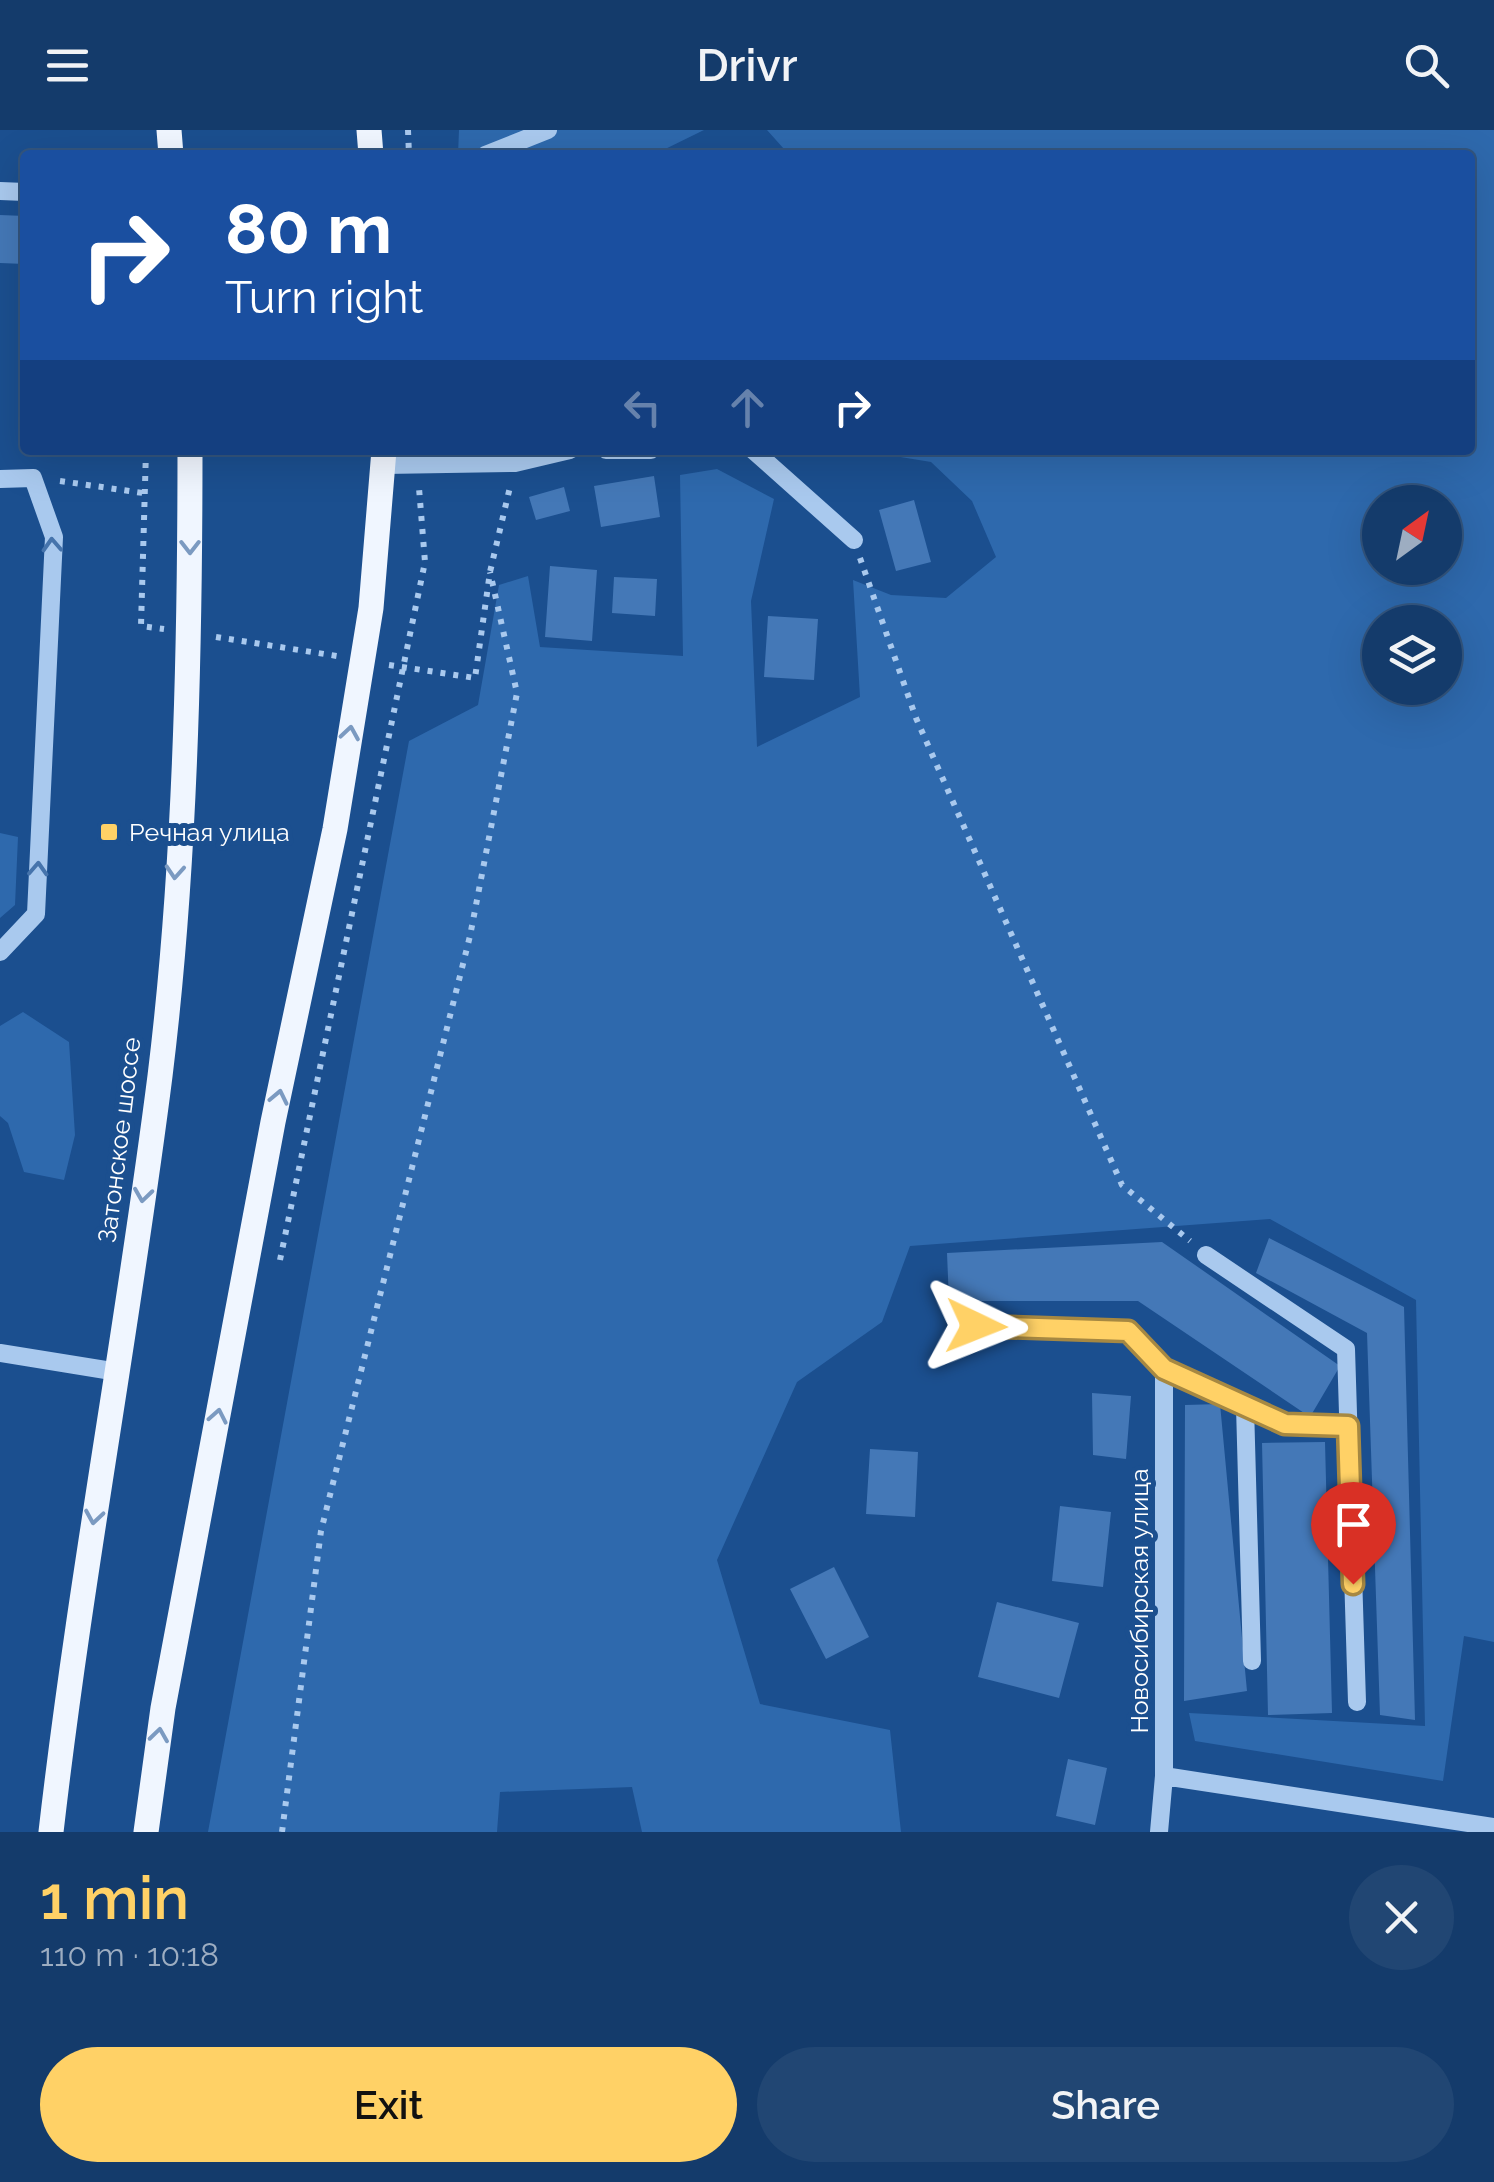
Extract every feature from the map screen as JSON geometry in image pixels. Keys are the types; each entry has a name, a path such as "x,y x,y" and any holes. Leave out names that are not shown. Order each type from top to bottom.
{"main road":[{"name":"Затонское шоссе","path":"51,1832 72,1645 118,1372 160,1073 180,802 190,594 190,455"},
{"path":"146,1832 163,1708 266,1161 335,829 371,608 384,457"}],"street":[{"path":"498,150 548,130"},
{"path":"384,457 417,464 516,464 551,455"},
{"path":"759,455 854,540"},
{"path":"0,479 34,478 54,536 36,914 0,952"},
{"path":"1206,1255 1346,1350 1357,1702"},
{"path":"976,1326 1128,1331 1164,1369 1285,1424 1348,1426"},
{"path":"0,1353 118,1372"},
{"name":"Новосибирская улица","path":"1159,1832 1164,1776 1164,1369"},
{"path":"1245,1406 1252,1661"},
{"path":"1164,1776 1494,1828"}],"path":[{"path":"146,455 141,626 180,632"},
{"path":"276,1276 425,562 417,464"},
{"path":"377,663 475,678 490,572 516,464"},
{"path":"34,478 143,493"},
{"path":"854,540 916,718 1122,1186 1206,1255"},
{"path":"282,1832 320,1531 470,936 517,693 490,572"},
{"path":"200,635 357,660"}],"shaded area":[{"path":"459,130 704,130 663,150 458,150"},
{"path":"767,130 1494,130 1494,1642 1464,1636 1443,1781 1195,1741 1189,1713 1425,1726 1416,1300 1270,1219 910,1246 882,1322 797,1382 717,1560 760,1704 890,1730 901,1832 642,1832 632,1787 500,1792 497,1832 208,1832 409,741 478,705 499,585 528,576 540,647 683,656 680,475 717,469 774,499 751,601 757,747 860,697 853,580 891,595 946,598 996,557 972,501 931,462 888,455 1475,455 1475,150 783,150"},
{"path":"0,833 18,837 15,905 0,918"},
{"path":"23,1012 69,1042 75,1135 64,1180 24,1172 8,1123 0,1116 0,1026"}],"building":[{"path":"0,215 20,216 20,264 0,263"},
{"path":"654,476 660,517 601,527 594,486"},
{"path":"564,487 570,511 536,520 529,497"},
{"path":"914,500 931,562 896,571 879,510"},
{"path":"550,566 597,570 592,641 545,637"},
{"path":"614,577 657,579 655,616 612,613"},
{"path":"768,616 818,619 814,680 764,677"},
{"path":"1269,1238 1404,1307 1415,1720 1380,1715 1367,1333 1256,1273"},
{"path":"1162,1242 1340,1366 1310,1417 1138,1301 949,1301 947,1253"},
{"path":"1092,1393 1131,1396 1126,1459 1093,1455"},
{"path":"1220,1404 1247,1691 1184,1701 1185,1405"},
{"path":"1325,1442 1332,1713 1268,1715 1262,1443"},
{"path":"870,1449 918,1452 915,1517 866,1514"},
{"path":"1060,1506 1111,1512 1103,1587 1052,1581"},
{"path":"834,1567 869,1637 826,1659 790,1589"},
{"path":"997,1602 1079,1623 1059,1698 978,1677"},
{"path":"1068,1759 1107,1768 1095,1825 1056,1816"}],"place":[{"name":"Речная улица","path":"109,832"}],"route":[{"path":"976,1326 1128,1331 1164,1369 1285,1424 1348,1426 1353,1584"}]}
